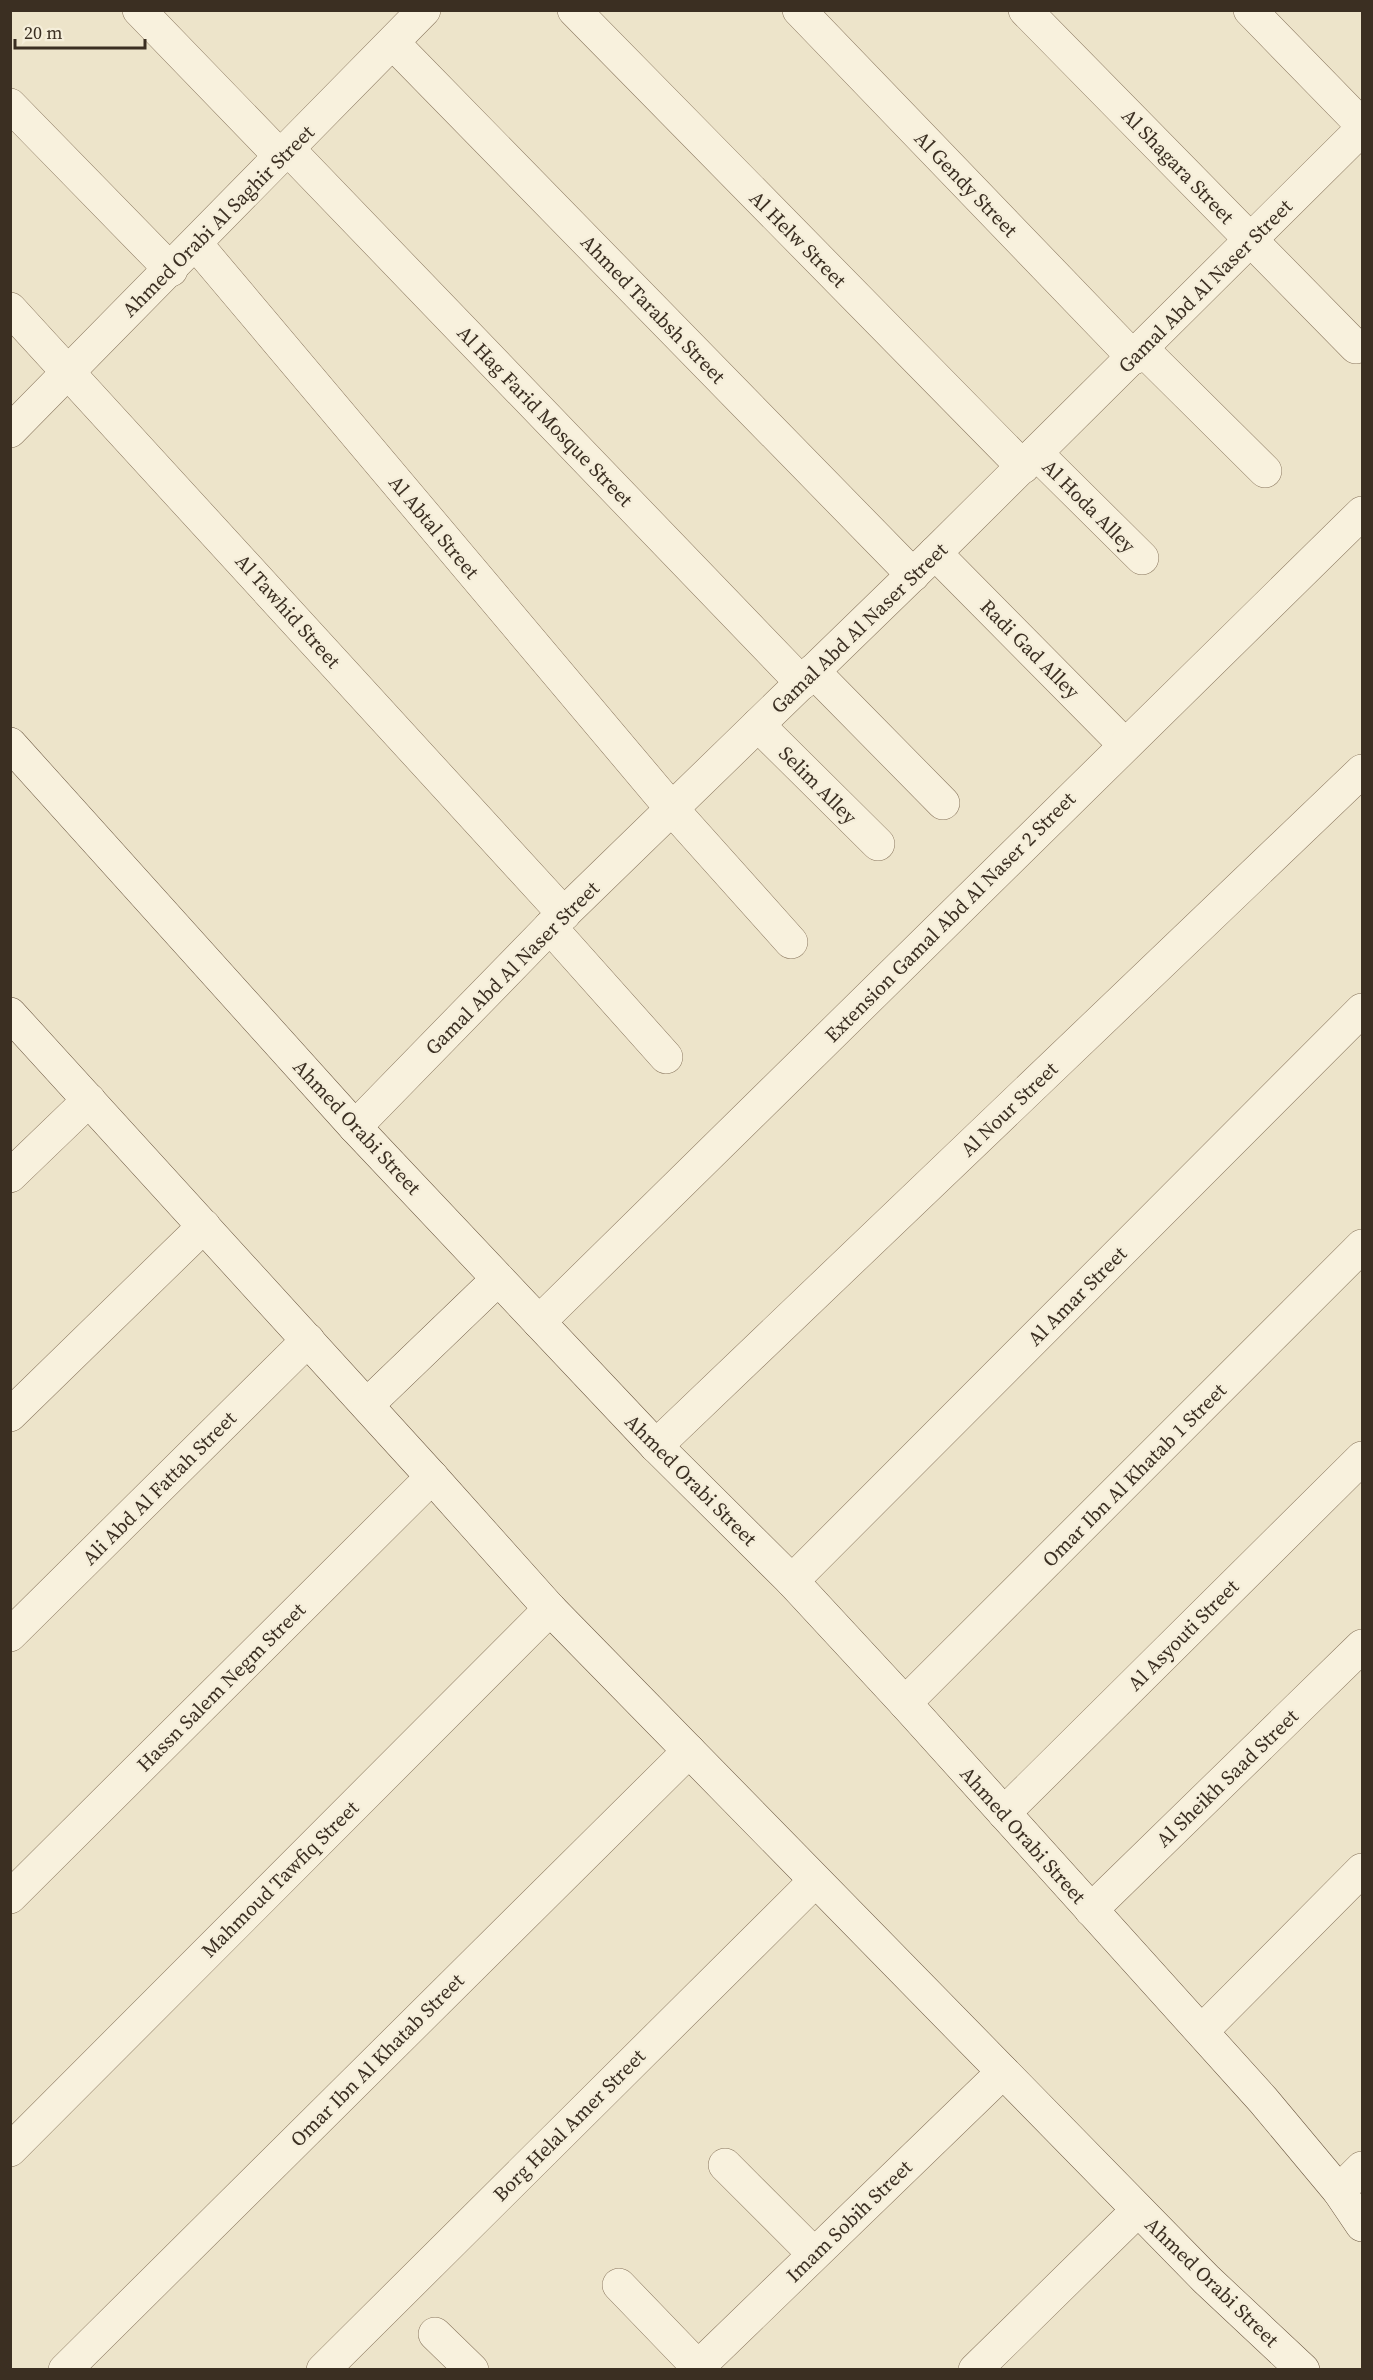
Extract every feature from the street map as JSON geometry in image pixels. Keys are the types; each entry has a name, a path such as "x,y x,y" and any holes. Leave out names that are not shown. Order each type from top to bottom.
{"street":[{"name":"Al Hag Farid Mosque Street","path":"139,10 285,153 808,677 943,803"},
{"name":"Al Helw Street","path":"574,10 1030,460"},
{"name":"Al Gendy Street","path":"799,10 1138,354 1265,471"},
{"name":"Al Shagara Street","path":"1025,10 1356,347"},
{"path":"1262,15 1362,127"},
{"name":"Ahmed Orabi Al Saghir Street","path":"10,431 285,153 405,22"},
{"name":"Ahmed Tarabsh Street","path":"405,22 924,564"},
{"path":"10,105 171,270"},
{"name":"Gamal Abd Al Naser Street","path":"355,1127 557,920 1138,354 1362,127"},
{"name":"Al Abtal Street","path":"196,244 672,809 791,942"},
{"name":"Al Tawhid Street","path":"10,309 69,371 557,920 666,1058"},
{"name":"Al Hoda Alley","path":"1030,460 1142,558"},
{"name":"Extension Gamal Abd Al Naser 2 Street","path":"539,1322 1362,513"},
{"name":"Radi Gad Alley","path":"924,564 1125,745"},
{"name":"Selim Alley","path":"758,725 878,844"},
{"name":"Ahmed Orabi Street","path":"10,744 355,1127 656,1446 792,1581 905,1703 1202,2031 1339,2191 1362,2224"},
{"name":"Al Nour Street","path":"656,1446 1362,771"},
{"name":"Al Amar Street","path":"792,1581 1362,1010"},
{"name":"Ahmed Orabi Street","path":"10,1014 550,1609 1206,2279 1301,2369"},
{"path":"10,1176 89,1100"},
{"path":"10,1415 204,1226"},
{"name":"Omar Ibn Al Khatab 1 Street","path":"905,1703 1362,1246"},
{"path":"367,1405 498,1279"},
{"name":"Ali Abd Al Fattah Street","path":"10,1635 308,1340"},
{"name":"Al Asyouti Street","path":"1004,1813 1362,1458"},
{"name":"Hassn Salem Negm Street","path":"10,1898 432,1477"},
{"name":"Mahmoud Tawfiq Street","path":"10,2150 550,1609"},
{"name":"Al Sheikh Saad Street","path":"1091,1910 1362,1646"},
{"name":"Omar Ibn Al Khatab Street","path":"65,2370 688,1751"},
{"path":"1202,2031 1362,1870"},
{"name":"Borg Helal Amer Street","path":"323,2370 816,1881"},
{"name":"Imam Sobih Street","path":"697,2368 1003,2072"},
{"path":"725,2165 814,2254"},
{"path":"1339,2191 1362,2168"},
{"path":"975,2370 1138,2210"},
{"path":"619,2285 697,2368"},
{"path":"435,2334 472,2370"}]}
